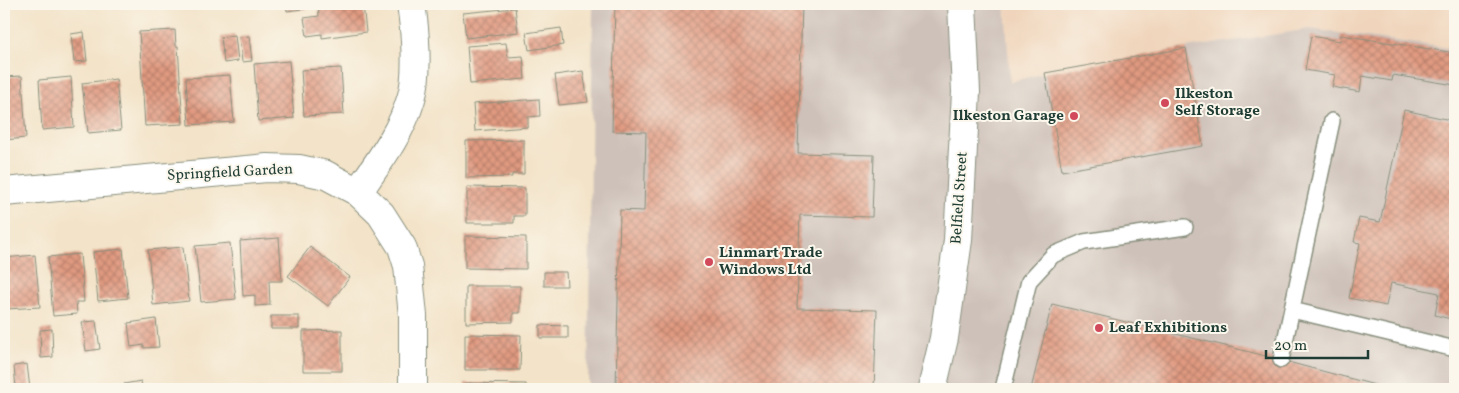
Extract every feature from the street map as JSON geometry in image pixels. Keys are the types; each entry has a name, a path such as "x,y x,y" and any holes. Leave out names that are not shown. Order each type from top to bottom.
{"street":[{"path":"358,192 392,141 405,117 412,98 415,56 411,4"},
{"name":"Belfield Street","path":"932,389 944,338 958,240 966,92 962,4"},
{"name":"Springfield Garden","path":"4,192 267,168 298,169 326,175 358,192 381,214 402,247 408,266 414,316 413,389"}],"lane":[{"path":"1281,360 1332,121"},
{"path":"1003,389 1029,281 1053,254 1084,242 1185,226"},
{"path":"1292,310 1455,348"}],"shaded area":[{"path":"593,4 1005,4 1010,82 1045,73 1186,48 1310,29 1455,49 1455,389 588,389"},
{"path":"1005,4 1455,4 1455,49 1310,29 1186,48 1045,73 1010,82"}],"building":[{"path":"286,4 309,4 310,8 287,11"},
{"path":"318,4 363,4 366,32 322,38 322,34 307,36 304,18 319,16"},
{"path":"615,4 802,4 798,153 874,155 872,217 800,215 797,308 877,310 874,389 616,389 620,210 644,211 646,132 612,131"},
{"path":"515,8 518,32 466,38 463,13"},
{"path":"561,28 563,45 529,50 526,33"},
{"path":"175,30 176,46 178,46 183,124 145,126 139,32"},
{"path":"84,32 87,61 74,62 71,34"},
{"path":"235,35 238,61 224,63 221,37"},
{"path":"1341,35 1455,53 1455,85 1393,75 1392,81 1362,76 1360,92 1332,87 1335,75 1305,70 1311,36 1340,41"},
{"path":"249,36 252,61 242,62 239,37"},
{"path":"506,43 508,57 523,56 525,79 470,84 467,46"},
{"path":"1186,48 1203,146 1062,171 1045,73"},
{"path":"289,61 294,118 258,121 254,64"},
{"path":"341,68 344,114 304,116 301,70"},
{"path":"583,71 588,102 559,105 555,75"},
{"path":"230,75 234,122 189,125 186,78"},
{"path":"22,76 26,138 4,140 4,77"},
{"path":"71,77 74,127 42,130 39,80"},
{"path":"116,79 121,130 88,133 82,83"},
{"path":"539,99 540,116 528,117 528,127 475,131 473,104"},
{"path":"1404,110 1455,121 1452,152 1455,153 1455,320 1435,315 1439,293 1391,283 1386,306 1349,298 1360,243 1354,242 1359,218 1380,222"},
{"path":"524,140 524,174 512,174 512,177 466,178 466,141"},
{"path":"467,187 525,188 525,216 514,216 514,223 467,223"},
{"path":"465,236 526,237 526,269 465,268"},
{"path":"279,238 282,281 269,281 270,305 255,306 255,295 243,296 240,241"},
{"path":"230,243 236,299 201,302 195,246"},
{"path":"183,247 189,301 153,305 148,250"},
{"path":"310,247 350,277 328,306 288,276"},
{"path":"123,249 128,298 98,301 93,252"},
{"path":"80,254 84,302 76,302 77,314 53,316 48,257"},
{"path":"35,255 40,307 7,309 4,258"},
{"path":"544,272 566,272 567,286 544,286"},
{"path":"466,286 520,286 520,313 513,313 513,322 466,323"},
{"name":"Leaf Exhibitions","path":"1052,304 1254,353 1390,389 1031,389"},
{"path":"271,316 299,316 299,329 271,329"},
{"path":"156,319 159,347 144,348 144,345 131,347 128,323"},
{"path":"96,321 100,349 86,351 82,322"},
{"path":"540,325 568,326 568,338 540,338"},
{"path":"52,329 53,357 41,358 40,330"},
{"path":"342,330 342,371 303,371 303,331"},
{"path":"465,334 521,335 520,370 465,370"},
{"path":"27,364 30,389 16,389 14,366"},
{"path":"141,381 142,389 124,389 124,384"},
{"path":"465,383 526,384 526,389 465,389"}],"place":[{"name":"Ilkeston Self Storage","path":"1165,103"},
{"name":"Ilkeston Garage","path":"1074,116"},
{"name":"Linmart Trade Windows Ltd","path":"709,262"},
{"name":"Leaf Exhibitions","path":"1099,328"}]}
